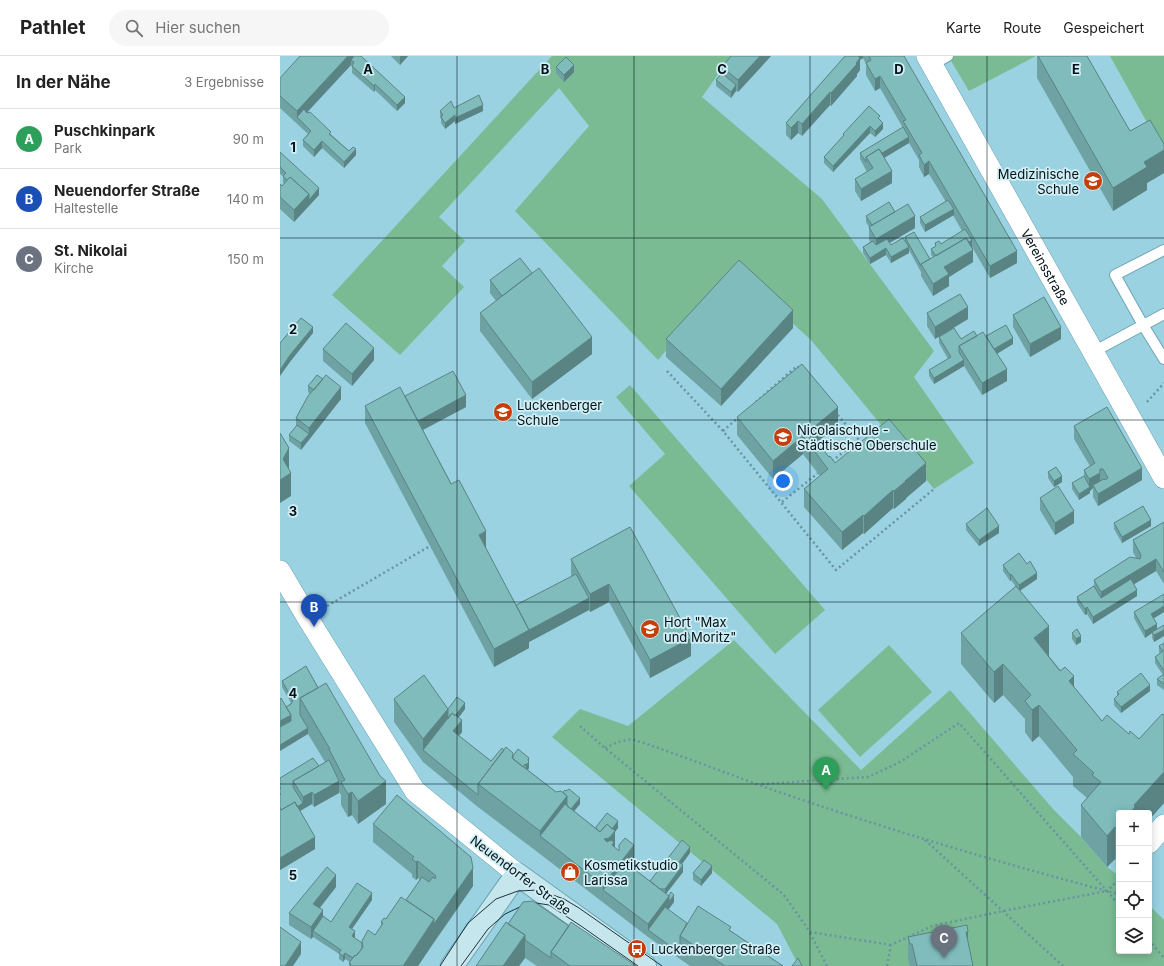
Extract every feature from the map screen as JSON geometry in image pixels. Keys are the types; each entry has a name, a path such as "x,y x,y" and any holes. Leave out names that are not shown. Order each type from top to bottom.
{"street":[{"name":"Vereinsstraße","path":"936,59 1093,352 1164,478"},
{"name":"Neuendorfer Straße","path":"280,571 415,791 517,874 645,966"},
{"path":"1152,839 1164,825"},
{"path":"452,966 517,874"}],"lane":[{"path":"1164,250 1115,275 1164,359"},
{"path":"1093,352 1164,314"}],"path":[{"path":"751,406 797,366 802,371"},
{"path":"667,370 723,431 836,570 934,489"},
{"path":"829,463 859,440 835,412"},
{"path":"723,431 740,416"},
{"path":"782,502 818,473"},
{"path":"307,617 430,546"},
{"path":"759,785 868,777 900,762 959,723 1116,902"},
{"path":"580,726 784,895 810,932 827,966"},
{"path":"605,748 618,742 631,739 759,785 923,838 1034,872 1116,893"},
{"path":"923,838 1063,966"},
{"path":"810,932 891,945 932,926 1107,891 1116,882"},
{"path":"1152,944 1164,958"},
{"path":"887,966 891,945"}],"green space":[{"path":"552,56 731,56 702,97 822,199 934,351 914,377 974,463 934,489 811,340 734,270 658,360 515,211 589,126 559,88 439,217 465,241 442,266 464,287 400,355 332,295"},
{"path":"948,56 1036,56 969,91"},
{"path":"1110,56 1164,56 1164,153"},
{"path":"630,385 825,610 775,654 629,486 665,454 616,397"},
{"path":"734,640 861,770 950,690 1054,810 1081,837 1107,867 1116,874 1116,954 1152,954 1152,908 1164,920 1164,966 799,966 777,924 552,737 580,709 628,726"},
{"path":"889,645 932,692 860,757 818,710"}],"building":[{"path":"300,56 348,56 297,111 280,96 280,78"},
{"path":"354,56 361,56 405,97 397,105 375,84 374,86 352,66 354,62 351,60"},
{"path":"731,56 760,56 738,80 722,67"},
{"path":"845,56 858,56 860,58 856,63 857,64 802,124 798,121 791,128 786,123"},
{"path":"869,56 904,56 1017,251 990,266 929,161 924,165 919,155 922,153 903,121 906,120 880,76 875,79 866,63 871,60"},
{"path":"1038,56 1087,56 1130,131 1150,120 1164,144 1164,150 1144,162 1147,167 1113,188"},
{"path":"566,57 574,65 564,75 556,67"},
{"path":"722,73 736,85 731,92 716,80"},
{"path":"479,95 483,105 455,118 455,115 445,123 441,117 443,115 440,111 451,101 454,108"},
{"path":"869,106 880,116 878,118 883,123 875,131 870,126 833,166 824,157"},
{"path":"304,109 307,113 310,112 331,132 329,134 349,151 353,147 356,149 344,162 322,141 314,150 303,140 311,131 297,117"},
{"path":"903,127 909,137 882,153 879,149 866,157 866,162 860,153"},
{"path":"879,149 892,171 861,189 855,179 873,168 866,157"},
{"path":"280,152 319,188 309,200 309,194 290,177 287,180 283,176 286,173 280,167"},
{"path":"290,177 309,194 294,210 280,197 280,184 282,186"},
{"path":"948,200 954,209 925,225 920,217"},
{"path":"889,202 895,212 872,225 866,216"},
{"path":"908,204 915,216 876,239 869,227"},
{"path":"965,229 972,240 969,242 966,238 936,256 931,249 936,246 935,243 939,241 941,244"},
{"path":"914,232 930,259 921,264 921,266 905,237"},
{"path":"903,238 909,247 891,257 886,248 870,258 863,247 873,241 876,245 887,239 891,245"},
{"path":"966,238 973,250 944,267 949,274 933,284 921,264"},
{"path":"520,258 532,273 502,296 490,280"},
{"path":"739,260 793,310 721,389 666,339"},
{"path":"539,268 592,337 532,382 480,313"},
{"path":"960,294 968,307 935,327 927,313"},
{"path":"1044,297 1061,327 1030,344 1013,315"},
{"path":"301,318 313,327 280,370 280,343"},
{"path":"346,323 374,348 352,374 323,349"},
{"path":"1006,325 1013,338 994,349 986,336"},
{"path":"954,328 961,339 974,331 977,336 959,346 959,352 964,360 934,378 929,370 951,357 939,337"},
{"path":"983,332 1007,369 982,383 959,346"},
{"path":"802,364 838,407 808,432 835,463 889,419 926,463 864,516 863,515 842,532 804,489 828,469 803,436 773,461 737,417"},
{"path":"453,371 466,395 418,421 405,396"},
{"path":"317,375 323,379 314,390 308,386"},
{"path":"326,375 341,387 309,428 296,418 308,396"},
{"path":"400,387 451,484 459,480 486,531 479,535 529,630 494,649 365,406"},
{"path":"1107,407 1142,468 1098,494 1093,485 1108,478 1103,469 1100,469 1100,473 1089,479 1084,470 1095,463 1074,426"},
{"path":"297,425 309,434 301,443 289,435"},
{"path":"280,433 289,448 283,459 291,473 280,480"},
{"path":"1056,467 1062,476 1054,481 1048,472"},
{"path":"1084,476 1090,487 1079,494 1072,483"},
{"path":"1058,486 1074,511 1055,523 1040,498"},
{"path":"1143,506 1151,520 1122,537 1114,523"},
{"path":"987,508 999,526 979,540 966,524"},
{"path":"1164,522 1164,572 1156,559 1101,592 1094,580 1130,557 1140,559 1141,555 1133,540"},
{"path":"630,527 691,638 650,660 609,584 590,594 571,559"},
{"path":"1019,553 1027,564 1030,561 1037,573 1019,585 1003,565"},
{"path":"576,574 589,598 529,630 516,605"},
{"path":"1131,579 1137,590 1093,617 1087,607 1085,609 1077,597 1094,586 1101,598"},
{"path":"1016,586 1049,626 1034,638 1060,671 1065,667 1074,676 1069,681 1102,721 1107,715 1129,734 1130,731 1139,739 1162,714 1164,715 1164,772 1134,805 1135,807 1132,810 1116,810 1116,828 1115,827 1107,836 1081,805 1101,782 1092,775 1094,773 1073,754 1077,750 1039,705 1032,710 1025,701 1031,695 1003,664 994,672 961,633"},
{"path":"1164,594 1164,606 1151,614 1157,624 1145,631 1134,612"},
{"path":"1164,625 1164,630 1154,635 1152,632"},
{"path":"1077,629 1081,636 1076,639 1072,633"},
{"path":"1164,643 1164,671 1155,657 1163,651 1159,646"},
{"path":"306,666 318,688 300,698 300,715 308,728 280,745 280,727 291,721 291,715 286,707 291,704 293,700 282,681"},
{"path":"1141,673 1150,685 1121,707 1114,699 1119,694 1117,692"},
{"path":"1164,674 1164,684 1157,679"},
{"path":"424,675 448,709 423,739 394,699"},
{"path":"326,683 380,776 386,781 358,801 352,792 348,794 341,782 345,780 330,749 300,698"},
{"path":"457,697 465,703 455,716 452,713 448,719 448,709"},
{"path":"281,698 291,715 280,721 280,699"},
{"path":"452,713 462,720 453,731 491,761 502,748 504,750 478,784 478,795 423,750"},
{"path":"506,747 513,753 512,758 556,792 561,791 567,796 540,831 478,784"},
{"path":"518,749 529,758 529,762 523,767 513,759 513,756"},
{"path":"313,758 319,766 293,781 293,787 303,803 297,807 295,802 281,810 280,778"},
{"path":"329,760 339,781 314,795 312,792 303,797 293,781"},
{"path":"569,789 580,798 571,809 567,806 567,796 563,792"},
{"path":"397,795 471,857 473,868 434,924 434,919 406,900 422,877 429,882 433,877 435,879 436,876 418,861 416,862 412,859 414,857 373,824"},
{"path":"295,802 315,837 280,858 280,808 281,810"},
{"path":"565,804 600,832 607,824 615,831 609,838 604,839 607,842 611,840 614,842 612,845 619,851 619,845 625,838 634,845 603,885 540,836"},
{"path":"607,813 618,821 612,829 607,824 600,832 596,827"},
{"path":"682,840 690,847 679,862 683,865 665,889 660,889 650,881"},
{"path":"704,860 712,866 701,880 693,873"},
{"path":"625,862 669,896 648,924 603,890"},
{"path":"327,867 336,875 313,904 323,910 311,927 289,913"},
{"path":"357,883 372,893 349,927 355,931 352,936 362,943 362,949 353,958 345,953 343,956 339,953 341,950 313,931 323,916 331,922"},
{"path":"671,892 674,895 669,902 669,895"},
{"path":"401,897 434,919 403,966 350,966 351,964 349,963 363,947 362,941 368,930 375,935 383,923 381,922 384,918 386,919"},
{"path":"533,901 569,926 551,952 551,958 525,940 525,935 508,924 523,902"},
{"path":"698,906 731,927 729,930 783,966 725,966 680,936"},
{"path":"665,907 687,923 680,936 680,953 648,930"},
{"path":"506,922 525,935 503,966 476,966"},
{"path":"571,922 636,966 570,966 551,952"},
{"path":"967,925 968,932 966,932 973,966 917,966 912,944 910,944 908,937"},
{"path":"280,927 301,942 285,966 280,966"},
{"path":"798,958 802,966 792,966"}],"tram line":[{"path":"440,966 468,923 496,899 518,891 539,890 564,899 579,908 662,966"},
{"path":"461,966 488,929 505,914 524,905 536,903 549,905 638,966"}],"place":[{"name":"Medizinische Schule","path":"1093,181"},
{"name":"Luckenberger Schule","path":"503,412"},
{"name":"Nicolaischule - Städtische Oberschule","path":"783,437"},
{"name":"Neuendorfer Straße","path":"314,627"},
{"name":"Hort \"Max und Moritz\"","path":"650,629"},
{"name":"Puschkinpark","path":"826,790"},
{"name":"Kosmetikstudio Larissa","path":"570,872"},
{"name":"Luckenberger Straße","path":"637,949"},
{"name":"St. Nikolai","path":"944,958"}]}
